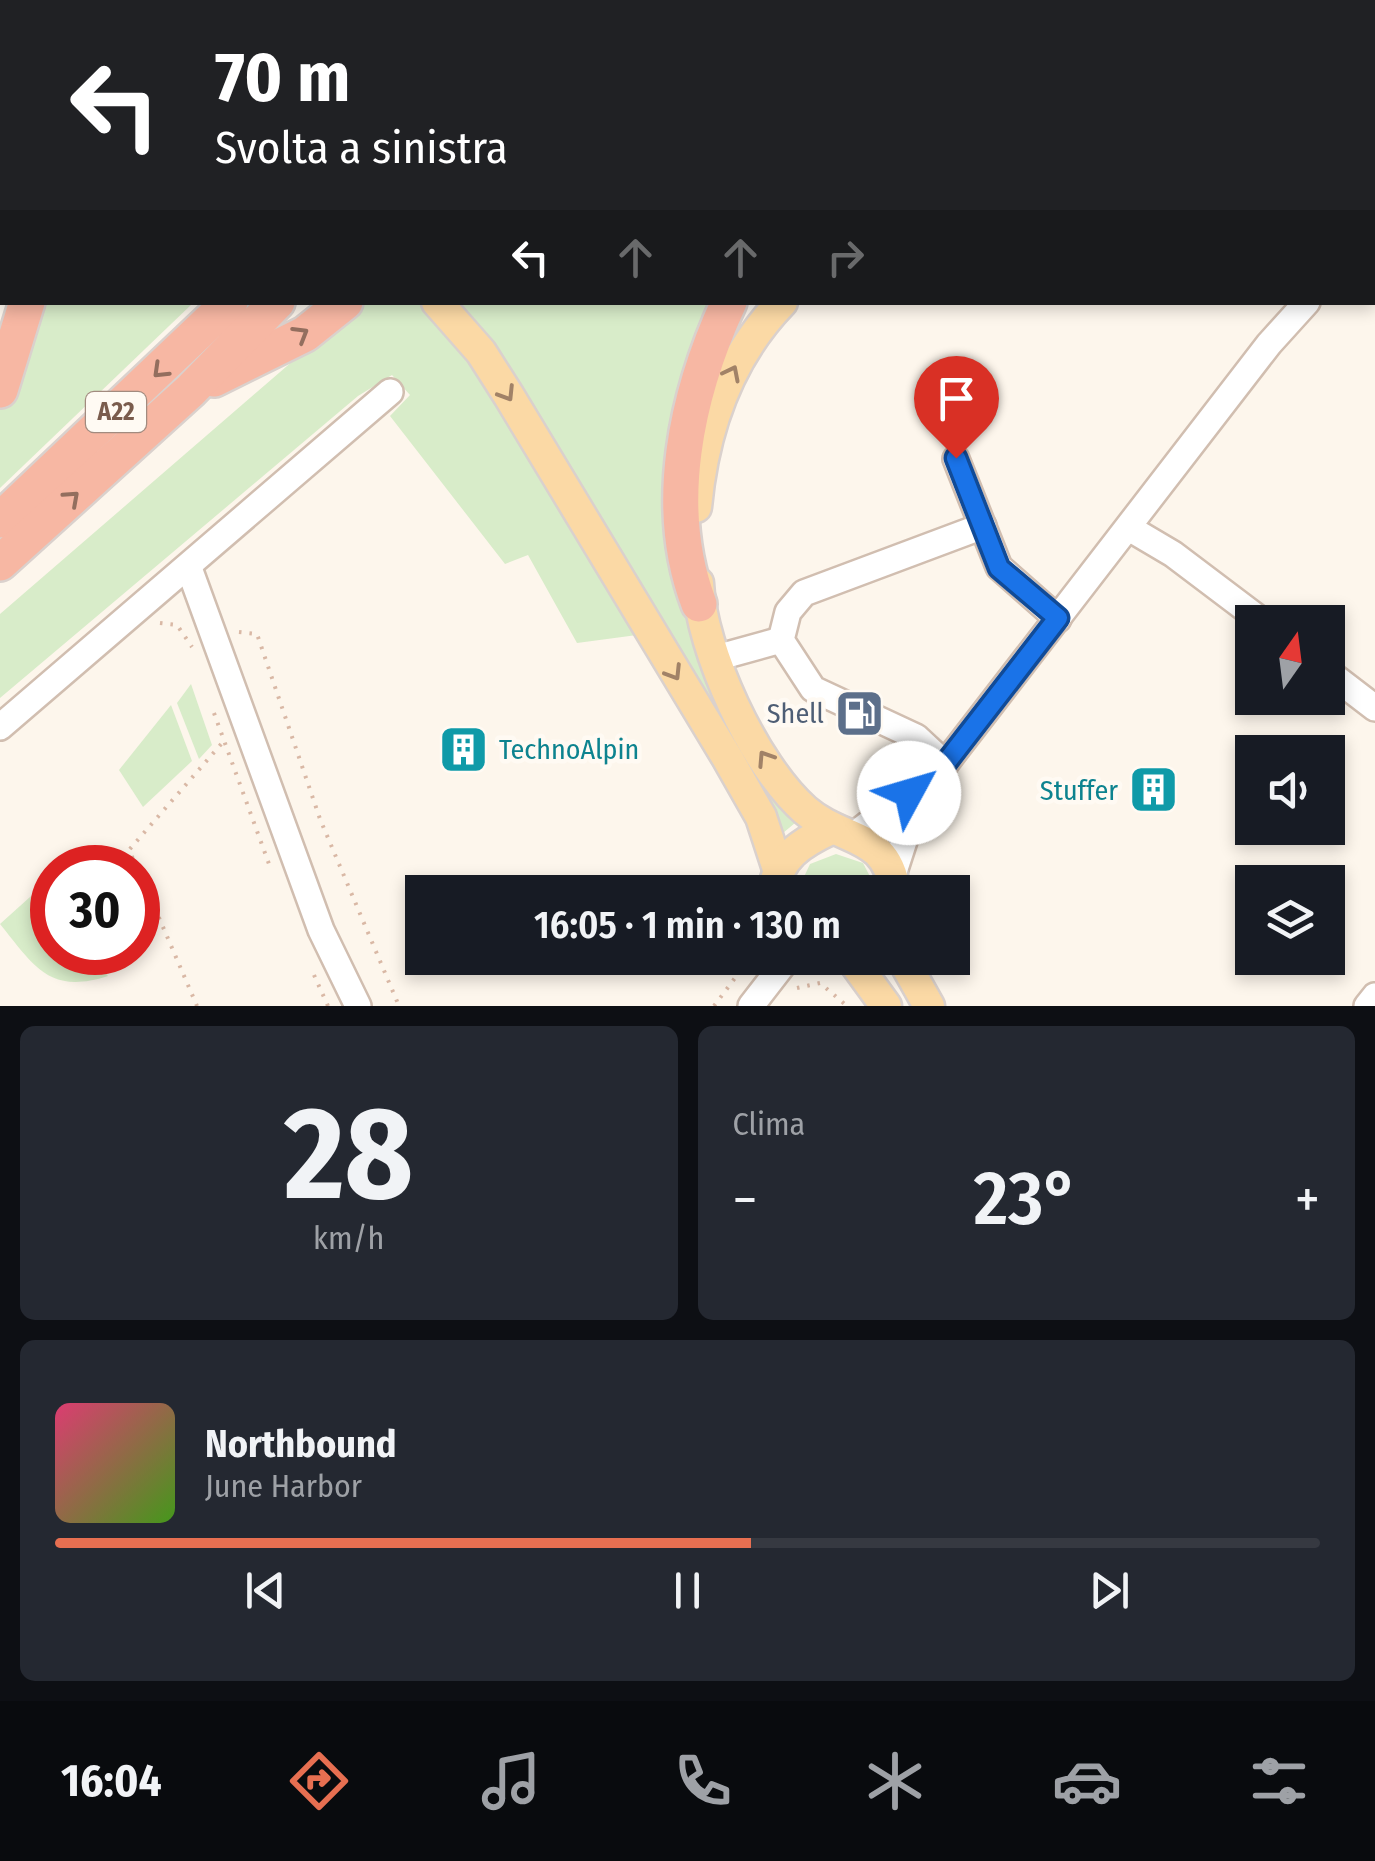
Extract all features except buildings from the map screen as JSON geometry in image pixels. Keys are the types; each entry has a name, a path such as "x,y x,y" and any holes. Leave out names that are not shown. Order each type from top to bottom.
{"highway":[{"path":"0,390 26,305"},
{"name":"A22","path":"0,520 227,305"},
{"name":"A22","path":"0,564 190,391 274,305"},
{"path":"190,391 305,334 341,305"},
{"path":"699,604 681,539 682,474 698,387 728,305"}],"main road":[{"path":"780,305 736,364 710,427 696,506 699,604 716,658 764,757 803,808 880,850 890,875"},
{"path":"443,309 509,396 728,759 760,817 774,875"},
{"path":"779,875 798,845 842,832"},
{"path":"863,975 886,1006"},
{"path":"912,975 929,1006"}],"street":[{"path":"896,875 905,838 945,764 1269,344 1304,305"},
{"path":"0,726 390,392"},
{"path":"956,458 999,568 1058,618"},
{"path":"945,764 916,737 812,688 781,640 788,612 804,594 982,526"},
{"path":"1129,528 1174,554 1241,605"},
{"path":"189,568 203,643 321,930 358,1006"},
{"path":"716,658 781,640"},
{"path":"1345,685 1375,708"},
{"path":"842,832 945,764"},
{"path":"750,1006 775,975"},
{"path":"1367,1006 1375,996"}],"path":[{"path":"203,643 245,630 257,634 320,820 399,1006"},
{"path":"133,845 223,742"},
{"path":"160,921 197,1006"},
{"path":"714,1006 737,975"}],"green space":[{"path":"38,305 191,305 0,488 0,410"},
{"path":"358,305 450,305 434,319 488,386 637,635 577,643 528,555 505,564 390,416 410,395 392,375 358,396 0,698 0,614"},
{"path":"460,305 725,305 711,338 693,611 801,818 777,838 495,348"},
{"path":"191,684 212,745 199,759 177,703"},
{"path":"171,705 192,761 143,807 119,770"},
{"path":"836,854 863,863 869,875 805,875 810,864"},
{"path":"30,897 30,960 23,953 0,924"},
{"path":"49,975 108,976 71,982"}],"place":[{"name":"Shell","path":"859,713"},
{"name":"TechnoAlpin","path":"464,749"},
{"name":"Stuffer","path":"1153,790"}],"route":[{"path":"909,793 945,764 1058,618 999,568 956,458"}]}
